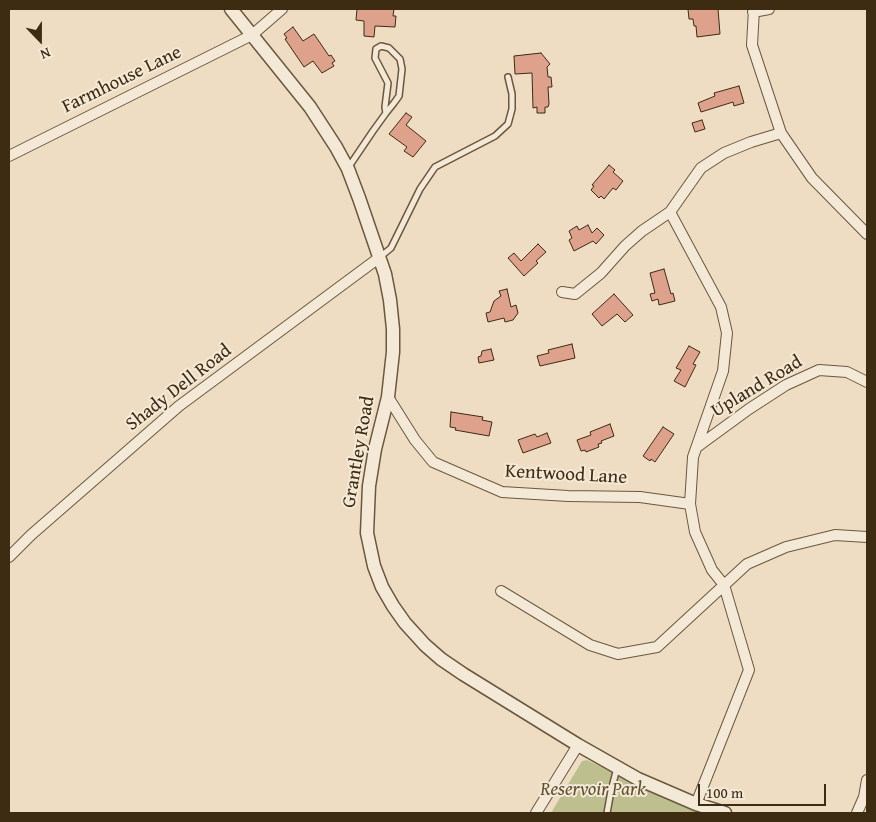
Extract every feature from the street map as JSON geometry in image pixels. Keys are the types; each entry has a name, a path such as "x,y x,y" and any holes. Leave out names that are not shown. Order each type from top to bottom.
{"street":[{"name":"Grantley Road","path":"231,9 320,122 348,169 380,257 390,300 393,352 388,398 375,449 367,511 369,548 374,566 389,600 404,623 425,645 463,674 578,745 638,779 696,804 725,813"},
{"name":"Farmhouse Lane","path":"9,156 252,35 282,9"},
{"path":"769,9 754,10 752,45 781,133 812,178 867,234"},
{"path":"562,292 574,294 600,273 642,231 670,212 701,168 724,153 781,133"},
{"path":"670,212 721,307 727,333 723,371 693,457 690,504 695,532 712,570 724,585 749,670 696,804"},
{"name":"Shady Dell Road","path":"9,558 32,535 179,406 380,257"},
{"name":"Upland Road","path":"696,448 749,408 778,390 819,370 847,372 867,382"},
{"name":"Kentwood Lane","path":"388,398 415,440 433,462 502,492 568,496 640,497 690,504"},
{"path":"501,591 590,645 618,654 657,647 746,564 786,547 835,535 867,537"},
{"path":"536,813 578,745"},
{"path":"857,813 864,797 867,780"}],"lane":[{"path":"348,169 399,96 402,69 400,59 389,48 381,46 376,49 375,58 388,83 386,113"},
{"path":"380,257 391,248 420,189 435,167 495,136 508,124 512,109 512,94 508,77"},
{"path":"607,813 618,767"}],"green space":[{"name":"Reservoir Park","path":"587,760 643,787 706,813 551,813 582,761"}],"building":[{"path":"357,9 394,9 393,16 396,16 395,27 375,26 374,37 364,36 364,21 356,20"},
{"path":"688,9 718,9 720,34 697,37 696,26 694,26 693,19 689,19"},
{"path":"293,27 303,41 314,34 329,56 331,55 335,61 332,63 334,66 322,73 313,61 304,67 285,39 287,38 284,34"},
{"path":"541,53 550,64 547,67 552,87 548,87 549,104 548,107 545,107 545,113 537,113 537,107 533,108 532,73 515,74 514,56"},
{"path":"739,86 744,103 734,106 733,102 701,112 698,103 715,96 714,93"},
{"path":"406,113 412,117 406,125 426,141 413,157 404,151 407,147 389,134"},
{"path":"702,120 705,129 695,132 692,123"},
{"path":"609,165 615,170 613,172 623,181 616,190 613,188 604,199 601,196 599,198 591,190 594,186 592,185"},
{"path":"588,225 592,233 597,228 604,235 596,244 593,241 574,251 569,240 572,238 569,231 577,226 579,230"},
{"path":"538,244 546,252 536,261 538,263 524,276 508,258 514,253 521,261"},
{"path":"664,269 671,294 673,293 675,301 659,305 658,299 652,301 650,294 655,293 650,273"},
{"path":"507,289 511,307 516,305 518,313 513,320 505,322 504,318 488,322 486,313 490,312 494,301 501,296 499,291"},
{"path":"614,294 633,315 625,322 617,314 602,326 592,314"},
{"path":"572,344 575,358 540,366 537,356 549,353 548,350"},
{"path":"689,346 700,352 693,364 696,365 685,387 674,381 681,370 676,368"},
{"path":"491,349 494,360 479,363 478,357 481,356 482,351"},
{"path":"451,412 483,417 482,420 492,422 489,436 455,430 456,428 450,427"},
{"path":"610,424 614,436 601,441 602,443 598,444 599,447 586,452 585,450 581,451 577,440 591,435 590,432"},
{"path":"663,427 674,434 655,462 651,459 650,461 643,456"},
{"path":"547,433 551,443 523,453 518,440 535,434 537,437"}]}
